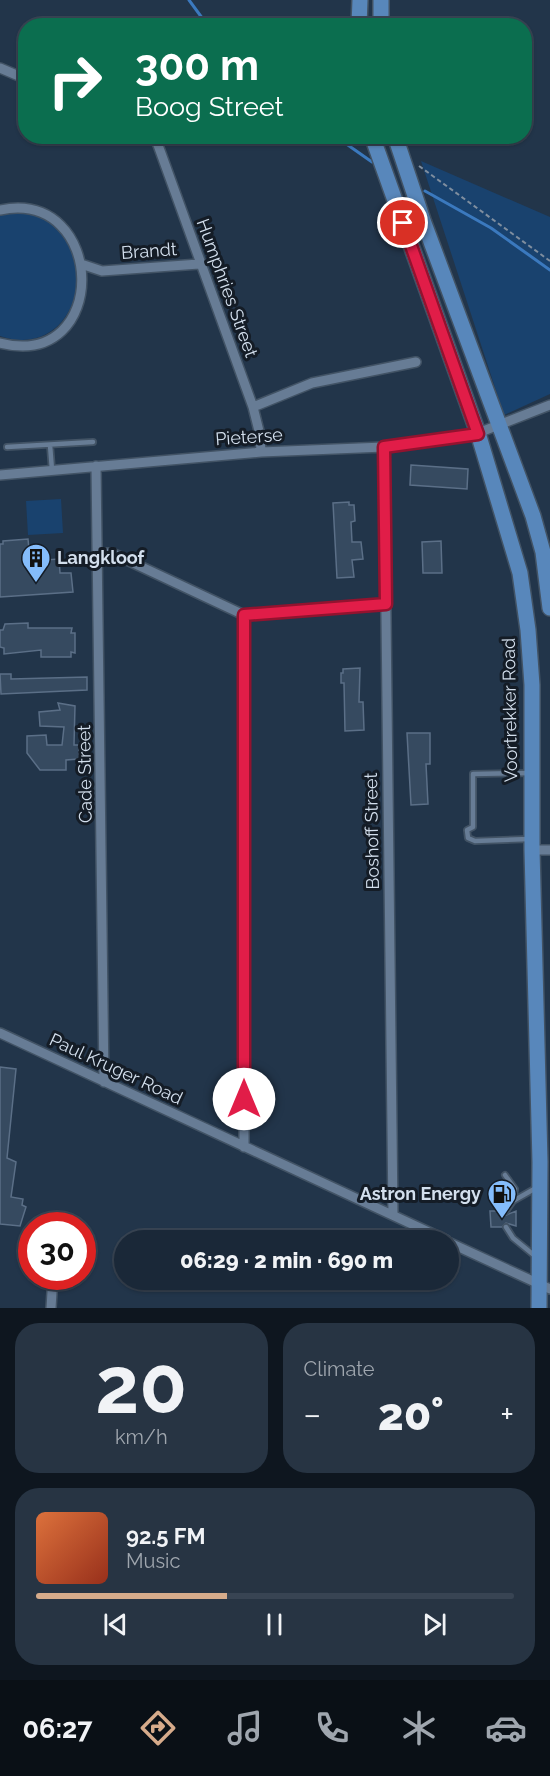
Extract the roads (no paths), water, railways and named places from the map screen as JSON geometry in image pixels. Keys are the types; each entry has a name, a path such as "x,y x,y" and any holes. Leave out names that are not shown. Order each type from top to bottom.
{"main road":[{"path":"359,18 360,0"},
{"path":"381,0 381,18"},
{"name":"Voortrekker Road","path":"375,144 478,434 520,573 528,630 532,685 532,844 540,1185 539,1260 545,1287 539,1308"},
{"path":"398,144 424,224 533,516 543,552 550,608"}],"street":[{"path":"0,68 18,76"},
{"name":"Humphries Street","path":"157,144 253,407 260,435 261,452"},
{"path":"0,210 24,207 57,221 69,236 81,264 83,282 81,300 70,323 56,336 41,343 26,345 0,343"},
{"name":"Brandt","path":"81,264 102,271 200,264"},
{"name":"Brandt","path":"83,282 102,271"},
{"path":"253,407 312,383 416,362"},
{"name":"Pieterse","path":"0,475 261,452 384,447 478,434 550,405"},
{"name":"Boshoff Street","path":"384,447 393,1215"},
{"name":"Cade Street","path":"96,466 99,553 104,1082"},
{"path":"99,553 112,553 244,615 386,604"},
{"path":"244,615 244,1147"},
{"path":"532,844 550,850"},
{"name":"Paul Kruger Road","path":"0,1032 424,1230"},
{"name":"Paul Kruger Road","path":"459,1247 545,1287"},
{"path":"51,1308 52,1290"}],"lane":[{"path":"7,447 93,442"},
{"path":"50,445 52,470"},
{"path":"532,773 473,774 473,827 467,828 466,833 468,838 475,841 532,844"},
{"path":"505,1175 515,1189 513,1201"},
{"path":"506,1211 513,1201 540,1185"},
{"path":"506,1227 517,1242 539,1260"}],"waterway":[{"path":"189,0 202,18"},
{"path":"346,144 372,162"},
{"path":"425,191 491,228 550,270"}],"place":[{"name":"Langkloof","path":"36,584"},
{"name":"Astron Energy","path":"502,1220"}]}
